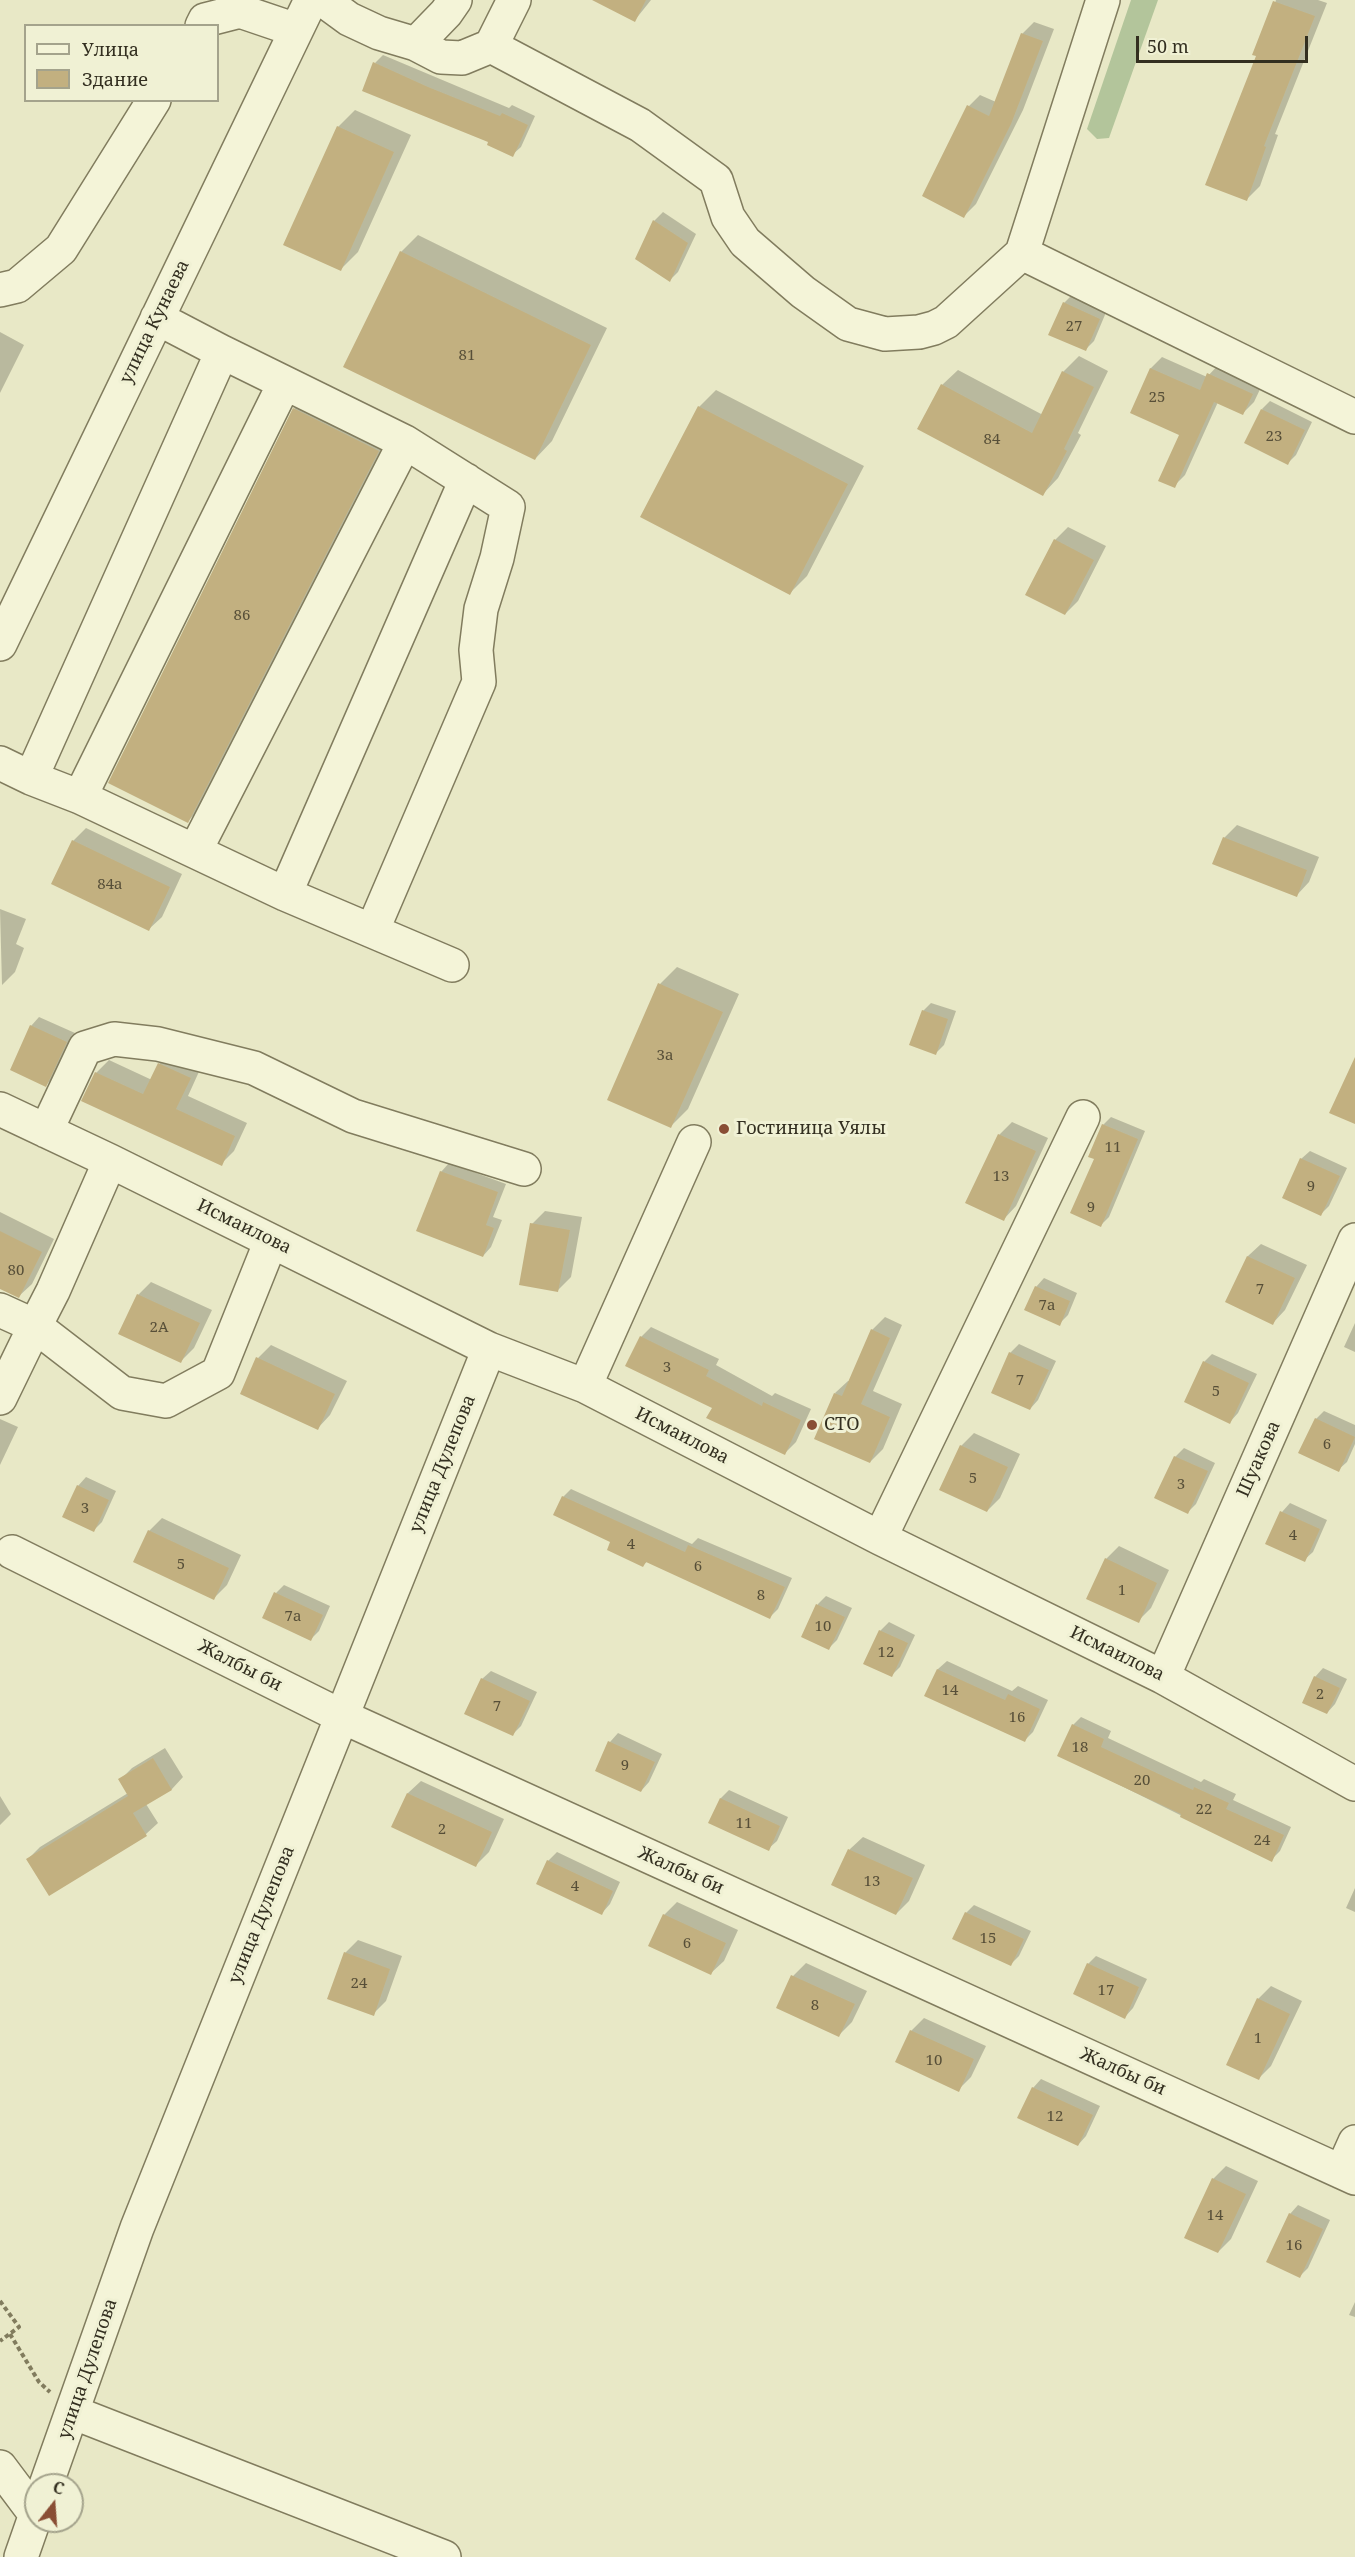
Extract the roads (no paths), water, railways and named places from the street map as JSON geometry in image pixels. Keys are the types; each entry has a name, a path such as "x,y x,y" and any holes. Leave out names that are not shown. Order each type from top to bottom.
{"street":[{"name":"улица Кунаева","path":"0,644 311,0"},
{"path":"323,0 349,19 379,33 416,44 441,57 462,58 491,46 514,0"},
{"path":"416,44 447,13 455,0"},
{"path":"491,46 640,125 716,180 729,217 745,242 803,292 848,324 885,333 919,332 946,322 1022,253 1103,0"},
{"path":"203,24 206,20 240,11 296,30"},
{"path":"0,290 17,286 61,249 153,102"},
{"path":"1022,253 1355,417"},
{"path":"157,318 284,384 405,442 508,507 497,558 481,609 477,650 479,682 373,929"},
{"path":"31,778 222,352"},
{"path":"80,797 284,384"},
{"path":"195,851 405,442"},
{"path":"285,894 466,480"},
{"path":"0,763 80,797 285,894 373,929 452,965"},
{"path":"46,1131 85,1048 114,1039 158,1044 254,1068 353,1116 524,1169"},
{"name":"Исмаилова","path":"0,1109 489,1349 585,1386 880,1538 1163,1677 1355,1784"},
{"path":"880,1538 1083,1117"},
{"path":"585,1386 694,1142"},
{"path":"0,1398 53,1291 110,1161"},
{"name":"Шуакова","path":"1163,1677 1355,1240"},
{"path":"0,1310 35,1326 122,1393 166,1401 218,1373 271,1241"},
{"name":"улица Дулепова","path":"50,2473 137,2228 489,1349"},
{"name":"Жалбы би","path":"12,1552 341,1716 1348,2175"},
{"path":"1348,2175 1355,2142"},
{"path":"72,2412 444,2557"},
{"path":"0,2467 24,2499"},
{"path":"21,2557 30,2533"}],"place":[{"name":"Гостиница Уялы","path":"724,1129"},
{"name":"СТО","path":"812,1425"}]}
